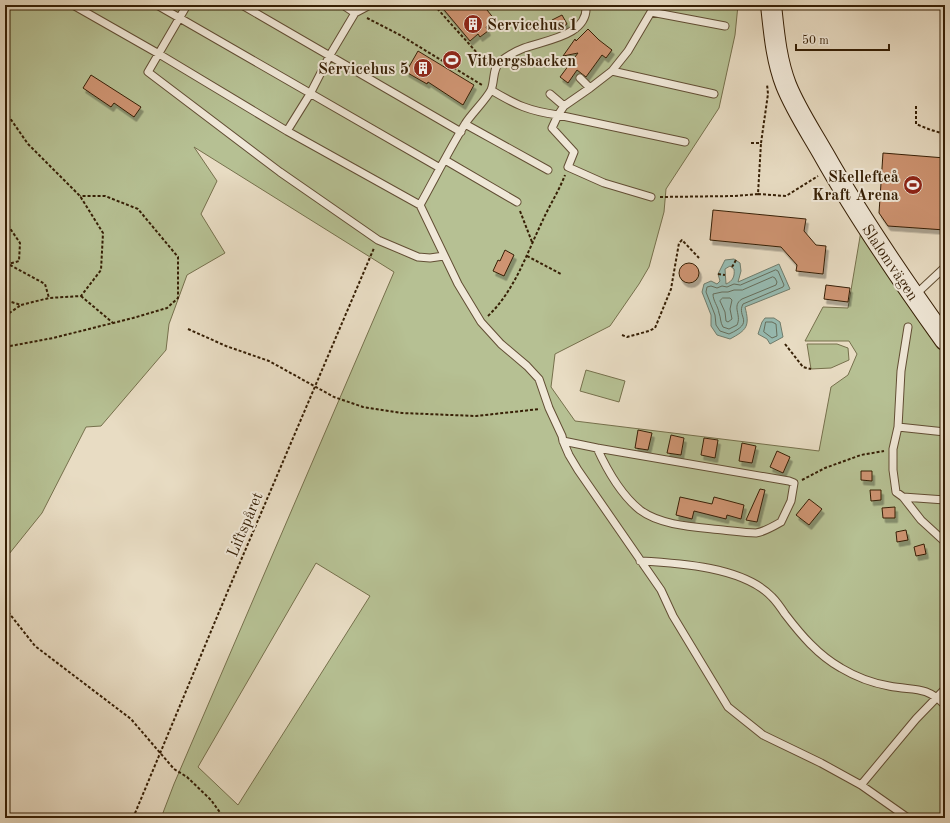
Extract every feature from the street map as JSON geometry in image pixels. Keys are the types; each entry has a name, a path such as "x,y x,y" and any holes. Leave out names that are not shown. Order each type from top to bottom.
{"street":[{"name":"Slalomvägen","path":"770,5 777,56 786,85 796,107 831,168 896,271 945,340"}],"lane":[{"path":"73,5 420,205 458,284 481,322 501,344 527,366 539,379 549,408 569,455 661,590 673,616 728,707 763,735 821,762 861,785 908,818"},
{"path":"157,5 440,168"},
{"path":"187,5 148,72 280,172 378,240 418,257 430,258 444,256"},
{"path":"242,5 461,132"},
{"path":"343,5 355,13"},
{"path":"288,130 310,94 330,55 355,13 370,5"},
{"path":"420,205 465,124 491,90 495,71 499,63 523,48 570,33 582,21 586,10 586,5"},
{"path":"651,197 604,183 568,167 574,152 552,128 558,114 564,106 612,71 628,51 652,9 725,26"},
{"path":"612,71 714,94"},
{"path":"580,78 590,88"},
{"path":"491,90 514,104 540,112 558,114 685,142"},
{"path":"550,94 564,106"},
{"path":"465,124 548,170"},
{"path":"445,160 518,202"},
{"path":"914,296 945,267"},
{"path":"908,327 901,371 898,427 893,449 893,470 896,492 903,497 921,520 945,542"},
{"path":"898,427 945,432"},
{"path":"563,441 781,479 794,483 791,501 781,522 773,527 757,533 684,526 656,518 641,510 620,489 602,460 597,448"},
{"path":"903,497 945,500"},
{"path":"640,561 673,563 707,568 737,576 758,585 772,597 813,648 840,668 864,680 890,687 915,689 936,697 945,705"},
{"path":"861,785 936,697 945,689"}],"path":[{"path":"434,5 482,59 495,71"},
{"path":"355,13 383,25 491,90"},
{"path":"758,194 761,143 768,94 767,82"},
{"path":"916,106 916,124 945,134"},
{"path":"5,111 28,144 80,196 103,233 101,270 81,296"},
{"path":"751,143 761,143"},
{"path":"481,322 507,295 512,283 528,256 532,243 552,201 562,184 568,167"},
{"path":"651,197 735,196 758,194 786,196 831,168"},
{"path":"5,347 53,338 167,308 178,298 178,257 138,209 105,196 80,196"},
{"path":"518,202 532,243"},
{"path":"5,221 20,243 19,261 5,265"},
{"name":"Liftspåret","path":"133,818 378,240"},
{"path":"622,335 627,337 655,328 671,289 679,243 682,240 699,258"},
{"path":"528,256 560,274"},
{"path":"732,267 736,260"},
{"path":"9,264 45,284 49,298"},
{"path":"718,274 725,275"},
{"path":"5,316 20,305 49,298 81,296 113,323"},
{"path":"5,300 20,305"},
{"path":"188,329 226,346 270,361 315,387 363,407 402,413 476,416 549,408"},
{"path":"785,344 803,367 811,369"},
{"path":"794,483 825,468 861,456 893,449"},
{"path":"5,608 35,646 131,719 174,769 187,777 211,800 224,818"}],"green space":[{"path":"5,5 738,5 735,35 719,108 666,189 664,212 649,267 610,326 555,354 551,387 575,421 819,451 831,387 848,375 857,354 849,341 805,341 823,307 848,308 863,219 945,340 945,818 161,818 174,784 394,272 194,147 217,181 201,214 225,253 187,275 169,324 166,350 101,426 86,427 42,513 5,559","holes":["316,563 370,596 238,805 198,767"]},
{"path":"807,344 837,344 848,348 849,360 831,368 811,369"},
{"path":"586,370 625,381 619,402 580,391"}],"water":[{"path":"734,259 740,263 741,271 738,282 779,264 790,289 745,307 747,319 746,327 730,339 717,335 711,326 711,315 702,292 704,284 711,281 717,284 720,281 718,274 725,260","holes":["730,266 734,269 733,278 726,284 725,269"]},
{"path":"765,318 774,318 780,322 783,337 770,344 767,339 758,334"},
{"path":"5,777 9,780 6,818 5,818"}],"building":[{"name":"Servicehus 1","path":"440,5 483,5 495,20 486,27 488,31 480,37 478,34 470,41"},
{"path":"562,15 567,24 557,30 552,20"},
{"path":"588,29 612,50 606,58 602,55 586,77 577,70 568,83 560,77 578,53 563,56 575,39 576,41"},
{"path":"418,51 474,85 463,105 428,82 427,84 406,72"},
{"path":"91,75 141,107 134,117 114,103 111,107 83,88"},
{"name":"Skellefteå Kraft Arena","path":"883,153 945,158 945,230 888,226 879,213"},
{"path":"713,210 806,219 804,231 816,245 826,246 823,274 796,271 797,265 781,247 710,240"},
{"path":"505,250 514,255 504,276 493,271"},
{"path":"689,263 696,266 699,273 696,280 689,283 682,280 679,273 682,266"},
{"path":"826,285 850,288 848,302 824,299"},
{"path":"638,430 652,433 648,450 635,448"},
{"path":"671,435 684,438 681,455 667,453"},
{"path":"704,438 718,440 715,458 701,455"},
{"path":"742,443 756,446 752,463 739,461"},
{"path":"777,451 790,457 783,473 770,467"},
{"path":"861,471 872,471 872,481 861,480"},
{"path":"760,489 765,490 757,522 746,520"},
{"path":"870,490 881,490 881,500 871,501"},
{"path":"680,497 712,504 714,497 744,505 741,519 727,515 726,519 694,511 692,519 676,515"},
{"path":"809,499 822,509 809,525 796,515"},
{"path":"895,507 895,518 883,518 882,508"},
{"path":"906,530 908,540 897,542 896,532"},
{"path":"924,544 926,554 916,556 914,547"}],"place":[{"name":"Servicehus 1","path":"473,24"},
{"name":"Vitbergsbacken","path":"452,60"},
{"name":"Servicehus 5","path":"423,68"},
{"name":"Skellefteå Kraft Arena","path":"913,185"}]}
